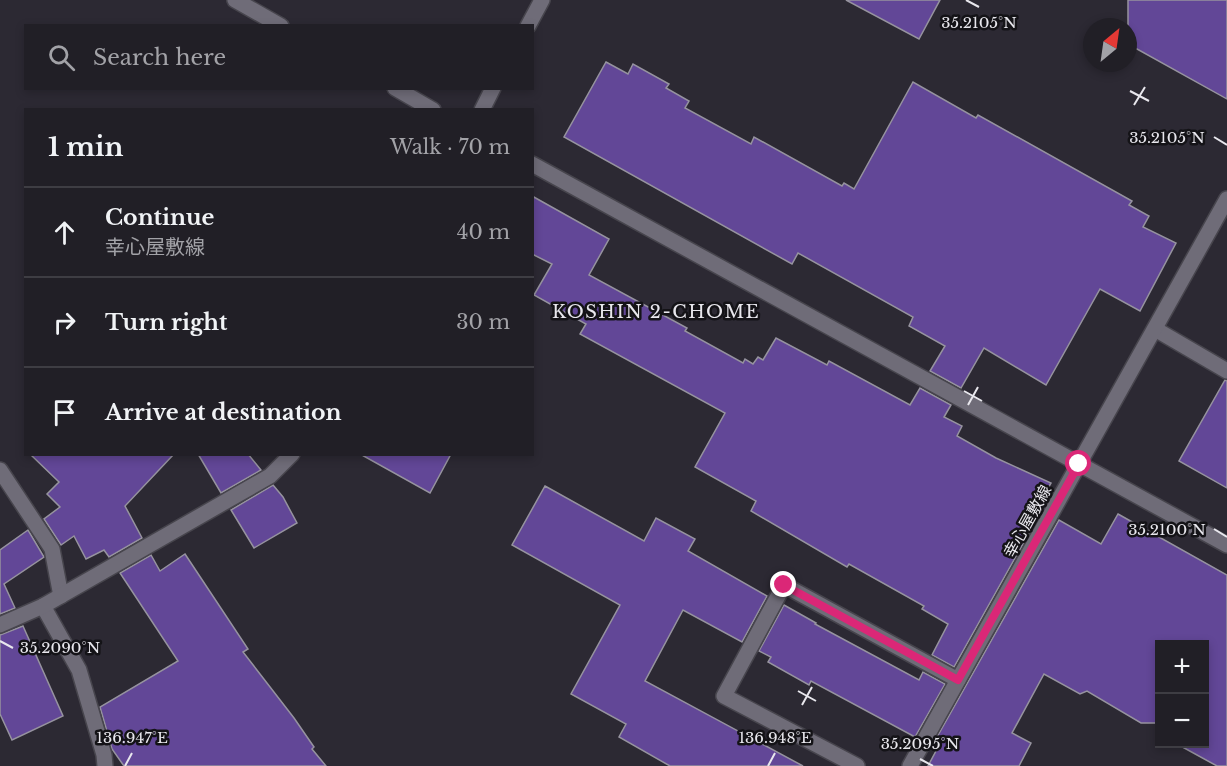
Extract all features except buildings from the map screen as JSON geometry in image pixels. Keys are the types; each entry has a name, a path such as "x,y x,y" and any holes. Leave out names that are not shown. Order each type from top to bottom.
{"street":[{"path":"235,0 277,24"},
{"path":"529,24 542,0"},
{"path":"399,90 430,108"},
{"path":"483,108 493,90"},
{"path":"534,165 1227,545"},
{"name":"幸心屋敷線","path":"910,766 1227,199"},
{"path":"1155,329 1227,371"},
{"path":"0,625 43,606 270,476 290,456"},
{"path":"0,470 52,549 61,596"},
{"path":"857,766 724,696 784,585 958,680"},
{"path":"43,606 78,670 104,755 105,766"}],"district":[{"name":"KOSHIN 2-CHOME","path":"656,312"}],"route":[{"path":"784,585 958,680 1079,464"}]}
